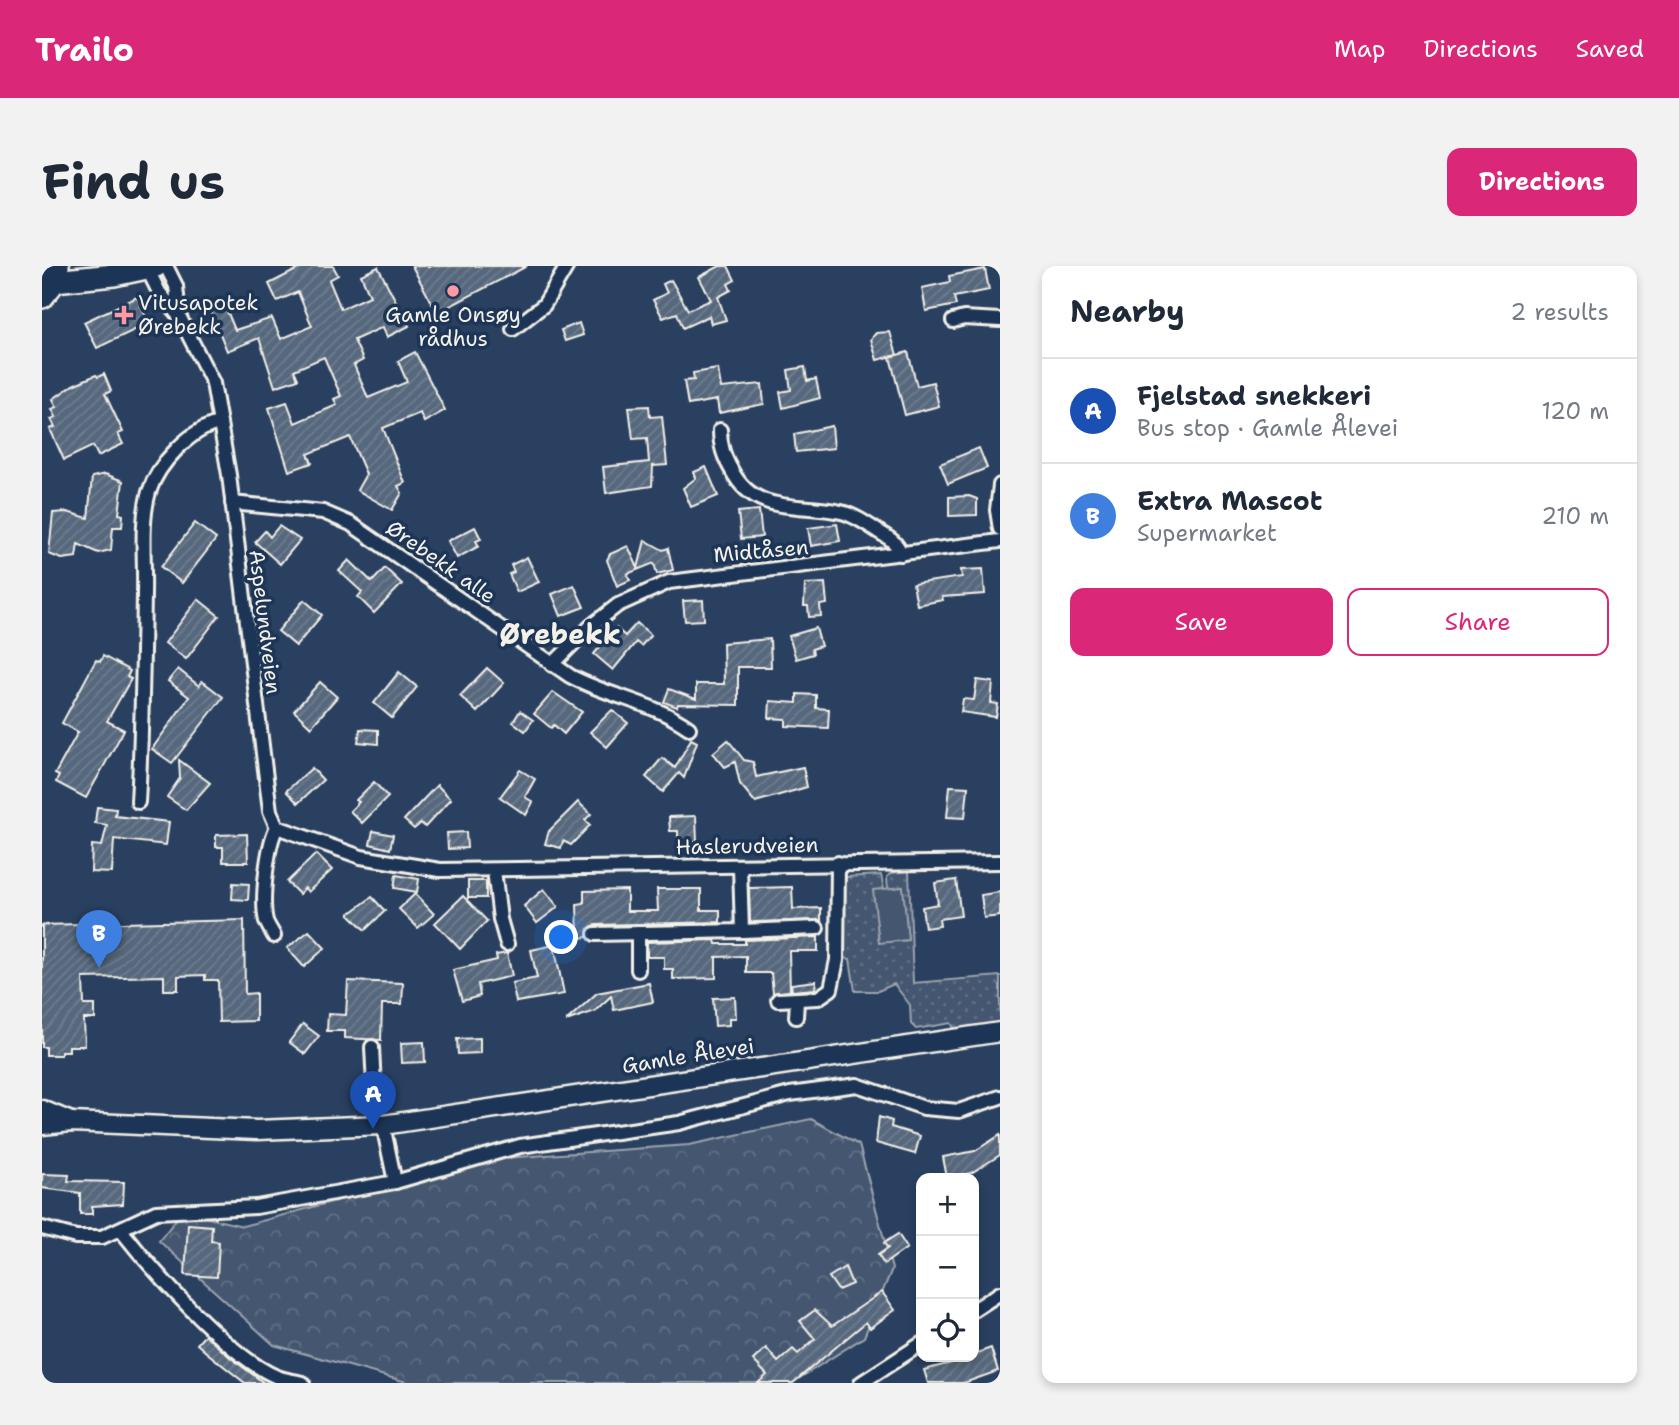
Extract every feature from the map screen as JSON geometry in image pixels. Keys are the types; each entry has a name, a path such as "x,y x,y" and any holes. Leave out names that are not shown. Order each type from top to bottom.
{"main road":[{"path":"51,281 153,267"},
{"name":"Gamle Ålevei","path":"42,1125 71,1122 257,1130 379,1125 1000,1032"},
{"name":"Gamle Ålevei","path":"42,1110 71,1122"}],"street":[{"path":"513,329 544,305 567,266"},
{"name":"Aspelundveien","path":"153,267 159,292 179,316 213,383 232,503 270,811 277,827 271,838 265,898 266,921 274,936"},
{"name":"Aspelundveien","path":"153,267 176,286 179,316"},
{"path":"953,321 964,318 1000,320"},
{"path":"138,802 144,682 145,507 150,488 161,468 196,432 207,425 220,423"},
{"path":"720,430 720,446 728,464 740,486 753,496 779,504 854,517 891,539 901,554"},
{"path":"1000,485 997,510 1000,529"},
{"name":"Ørebekk alle","path":"232,503 323,512 351,524 552,665 604,693 660,709 689,728"},
{"name":"Midtåsen","path":"552,665 591,626 618,605 668,582 1000,541"},
{"name":"Haslerudveien","path":"277,827 361,857 400,865 495,870 1000,862"},
{"path":"778,1000 797,1001 826,994 835,978 838,863"},
{"path":"740,866 742,931"},
{"path":"495,870 500,919 507,944"},
{"path":"596,934 817,928"},
{"path":"638,933 638,970"},
{"path":"796,1017 797,1001"},
{"path":"372,1047 379,1125 395,1182"},
{"path":"42,1228 76,1237 102,1237 156,1212 256,1207 395,1182 520,1146 679,1123 790,1094 857,1085 924,1108 959,1111 976,1108 1000,1097"},
{"path":"120,1229 153,1271 243,1356 276,1377 303,1383"},
{"path":"979,1307 1000,1293"},
{"path":"861,1383 916,1347"}],"green space":[{"path":"909,871 913,983 1000,976 1000,1023 954,1028 951,1023 916,1029 911,1024 910,1005 894,984 878,991 855,991 850,959 842,957 842,890 846,877 881,875 884,889 874,891 879,942 908,940 902,887 888,889 887,877 891,873"},
{"path":"903,887 908,940 879,943 873,890"},
{"path":"811,1119 859,1145 892,1269 864,1337 792,1383 410,1383 274,1345 159,1241 182,1212 243,1226 490,1159 689,1145"}],"building":[{"path":"304,266 333,266 338,275 329,280 341,309 370,296 361,275 378,267 409,326 387,337 383,327 354,340 363,360 354,365 368,398 407,382 398,361 415,352 445,410 424,422 420,413 383,428 405,483 398,486 402,493 392,510 357,490 366,474 350,437 308,454 312,463 289,471 269,408 287,402 295,423 337,405 334,399 341,396 324,357 294,370 298,379 275,387 259,338 227,351 211,312 225,306 235,330 272,318 281,339 312,326 298,292 277,301 269,284"},
{"name":"Gamle Onsøy rådhus","path":"412,266 527,266 437,313"},
{"path":"720,266 728,266 735,280 728,284 731,290 718,297 726,320 711,324 709,316 683,328 677,313 663,318 653,300 667,293 663,284 671,280 688,310 711,300 699,277"},
{"path":"985,269 989,290 954,297 956,305 926,311 922,288 950,282 949,276"},
{"path":"137,297 149,323 97,348 84,322"},
{"path":"579,323 583,335 565,341 561,330"},
{"path":"890,332 897,355 877,360 871,339 876,333"},
{"path":"908,352 917,386 933,382 939,406 905,415 890,357"},
{"path":"805,367 807,381 816,379 820,398 783,408 780,392 791,390 788,370"},
{"path":"718,369 721,388 762,384 764,404 719,413 717,400 688,405 684,381 694,380 693,373"},
{"path":"104,374 111,391 105,394 123,432 118,434 123,444 98,456 93,446 64,460 50,429 55,427 51,419 56,417 52,409 57,407 53,399 73,385"},
{"path":"649,406 650,417 662,416 667,465 653,466 652,486 606,493 603,467 649,462 647,438 633,439 629,407"},
{"path":"832,426 834,448 796,452 794,434"},
{"path":"979,448 987,468 948,484 940,464"},
{"path":"706,467 718,496 691,507 683,488 696,478 694,472"},
{"path":"105,474 123,481 119,514 123,515 122,527 113,527 111,550 98,553 78,544 76,557 62,559 49,554 53,513 67,512 88,518 92,477"},
{"path":"969,496 977,499 977,515 949,516 949,497"},
{"path":"759,510 762,537 741,539 738,512"},
{"path":"195,523 216,539 182,583 161,567"},
{"path":"837,524 840,541 811,546 808,528"},
{"path":"279,526 300,540 280,564 255,542 265,531 270,537"},
{"path":"475,527 481,539 476,541 479,546 457,558 448,541"},
{"path":"645,540 663,550 668,548 673,570 657,574 654,563 627,574 630,580 617,586 607,560 610,554 628,546 638,568"},
{"path":"527,557 539,582 517,592 509,574 514,572 511,565"},
{"path":"349,560 372,582 385,568 402,584 374,613 358,597 362,592 339,571"},
{"path":"983,569 985,594 942,597 943,600 917,605 913,584 962,577 961,570"},
{"path":"825,583 827,604 820,605 821,616 809,617 808,606 804,606 805,584"},
{"path":"574,585 584,607 561,616 552,594"},
{"path":"198,599 219,616 186,659 165,643"},
{"path":"304,600 322,615 296,646 278,631"},
{"path":"703,600 704,620 685,621 683,601"},
{"path":"637,623 651,635 641,646 636,642 613,670 594,654 616,628 625,636"},
{"path":"816,628 821,646 812,649 813,654 796,659 789,636"},
{"path":"770,639 771,667 738,667 738,705 678,704 677,707 664,702 669,689 696,699 696,684 724,684 723,643"},
{"path":"103,656 130,671 127,677 131,679 107,721 124,730 86,798 56,782 59,776 55,774 78,732 62,723 96,660 100,662"},
{"path":"487,668 504,683 477,712 460,696"},
{"path":"178,669 199,686 202,681 223,697 172,763 152,749 189,697 168,681"},
{"path":"399,672 417,687 392,718 374,703"},
{"path":"977,680 993,682 991,703 998,704 996,717 961,712 963,699 974,700"},
{"path":"320,682 337,697 311,727 294,711"},
{"path":"553,692 582,712 564,734 554,725 551,728 534,714"},
{"path":"797,694 816,695 816,708 829,709 828,728 786,726 786,719 769,718 770,701 797,703"},
{"path":"612,710 628,723 607,747 590,732"},
{"path":"520,711 533,720 525,731 513,722"},
{"path":"360,729 378,730 378,744 358,742"},
{"path":"691,739 697,742 684,778 679,773 663,792 646,777 662,758 675,768"},
{"path":"728,740 744,760 753,762 756,777 803,767 807,787 755,802 740,784 735,762 725,767 713,753"},
{"path":"179,760 210,783 186,810 167,797 180,778"},
{"path":"312,768 323,780 298,803 286,791"},
{"path":"520,770 535,779 525,797 533,802 526,815 500,797"},
{"path":"374,782 388,797 362,823 350,811 359,802 356,800"},
{"path":"437,785 451,799 425,827 421,823 414,829 404,820"},
{"path":"950,786 968,787 965,818 947,817"},
{"path":"578,802 591,814 585,820 590,825 571,845 563,841 561,848 545,844 549,831"},
{"path":"97,807 116,809 115,816 169,822 166,845 114,839 112,873 91,872 92,845 102,846 107,825 95,823"},
{"path":"696,816 697,842 678,843 678,831 670,831 669,817"},
{"path":"373,831 393,835 390,849 370,844"},
{"path":"466,832 467,848 448,849 447,833"},
{"path":"247,834 248,862 223,862 223,847 216,847 216,835"},
{"path":"316,854 332,870 308,892 305,888 299,894 287,882"},
{"path":"396,875 419,879 417,892 394,888"},
{"path":"956,880 961,916 939,919 940,926 925,928 922,907 938,904 935,883"},
{"path":"468,881 486,881 486,898 468,898"},
{"path":"233,883 249,884 248,900 232,899"},
{"path":"792,887 793,909 821,908 821,920 750,922 749,888"},
{"path":"544,889 558,907 537,923 524,906"},
{"path":"657,889 701,889 701,910 720,910 720,922 595,925 588,929 587,937 578,938 577,904 584,903 584,891 627,890 627,911 658,911"},
{"path":"1000,892 1000,916 984,918 981,895"},
{"path":"415,894 434,914 418,928 399,909"},
{"path":"463,896 487,921 460,949 435,923"},
{"path":"372,897 385,911 365,930 349,914"},
{"path":"244,920 245,994 256,993 256,1021 219,1022 218,980 205,980 205,975 178,976 178,990 164,990 164,976 83,978 84,1005 95,1005 95,1019 84,1019 85,1046 69,1046 69,1051 61,1051 61,1055 46,1055 46,1047 42,1047 42,925"},
{"path":"309,931 325,948 304,967 287,948"},
{"path":"818,937 818,951 789,951 790,991 773,993 771,973 746,973 746,956 716,957 716,978 673,979 673,969 664,969 664,957 647,957 647,942 715,940 716,944 745,944 745,940"},
{"path":"554,945 564,994 516,1002 512,983 537,978 531,950"},
{"path":"507,953 512,976 478,984 480,996 462,1001 453,970 497,960 496,955"},
{"path":"348,981 403,983 402,1004 382,1004 381,1040 345,1038 345,1031 327,1031 328,1014 346,1015"},
{"path":"816,981 815,989 792,991 791,984"},
{"path":"649,983 653,1002 614,1010 611,996 595,1011 566,1021 597,993"},
{"path":"735,997 736,1018 729,1018 729,1025 715,1026 713,998"},
{"path":"303,1024 319,1036 305,1054 289,1042"},
{"path":"480,1038 480,1053 458,1054 457,1039"},
{"path":"424,1042 425,1062 402,1063 401,1043"},
{"path":"879,1117 892,1121 891,1127 920,1136 915,1154 876,1143"},
{"path":"1000,1135 1000,1155 971,1173 946,1173 943,1157 975,1151"},
{"path":"42,1174 69,1175 68,1181 124,1182 123,1204 92,1206 92,1214 80,1214 80,1193 42,1188"},
{"path":"188,1224 212,1226 211,1241 219,1242 217,1277 185,1275"},
{"path":"898,1234 907,1248 884,1264 878,1255 888,1248 884,1243"},
{"path":"845,1267 852,1284 838,1290 829,1277"},
{"path":"882,1292 895,1310 870,1328 866,1322 793,1383 758,1383 767,1375 753,1360 766,1348 778,1362 793,1349 798,1354 815,1339 800,1321 815,1310 832,1326"},
{"path":"205,1335 264,1383 245,1383 206,1352 197,1344"},
{"path":"991,1348 998,1371 964,1383 928,1383 924,1370 955,1362 979,1362 979,1352"}],"place":[{"name":"Gamle Onsøy rådhus","path":"453,291"},
{"name":"Vitusapotek Ørebekk","path":"124,315"},
{"name":"Extra Mascot","path":"99,968"},
{"name":"Fjelstad snekkeri","path":"373,1129"}],"district":[{"name":"Ørebekk","path":"560,634"}]}
